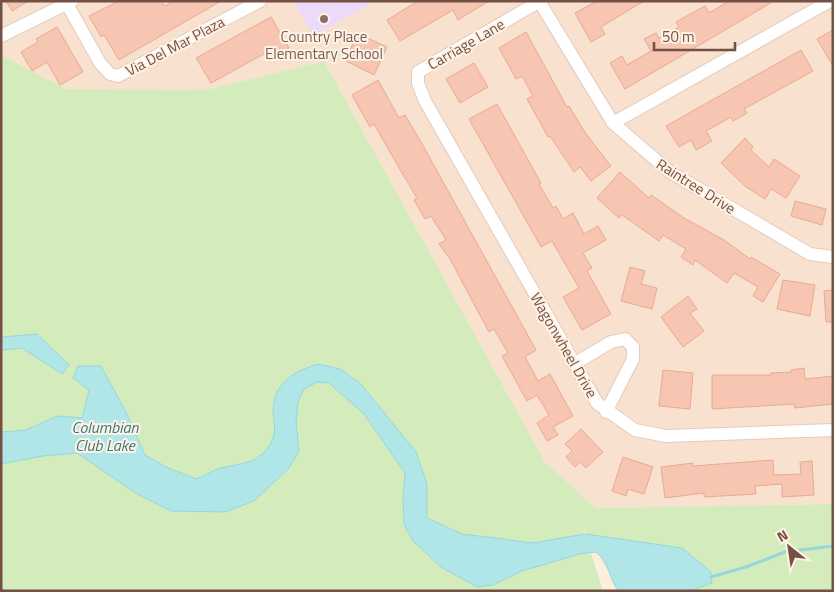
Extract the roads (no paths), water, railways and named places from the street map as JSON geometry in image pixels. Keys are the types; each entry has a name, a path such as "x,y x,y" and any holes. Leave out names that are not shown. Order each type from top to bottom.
{"street":[{"name":"Via Del Mar Plaza","path":"69,2 100,62 110,74 118,76 260,1"},
{"name":"Raintree Drive","path":"540,1 614,123 670,172 810,254 833,256"},
{"name":"Carriage Lane","path":"418,72 540,1"},
{"path":"614,123 830,1"},
{"path":"1,36 69,2"},
{"name":"Wagonwheel Drive","path":"418,72 418,83 426,101 574,364 597,403 606,412 635,430 666,436 833,430"},
{"path":"574,364 611,342 625,339 633,347 633,359 606,412"}],"water":[{"name":"Columbian Club Lake","path":"37,334 69,365 62,374 22,348 1,350 1,337"},
{"path":"318,364 340,369 361,384 416,452 427,484 427,518 462,534 533,543 585,534 682,548 711,572 712,583 690,591 618,591 604,561 596,552 579,554 522,571 493,585 477,587 441,567 412,540 404,524 405,473 364,414 329,383 317,382 304,389 298,402 296,422 299,451 289,468 254,501 225,512 171,511 137,494 77,453 43,456 1,464 1,432 26,430 57,416 82,418 89,390 73,378 78,366 101,366 126,412 145,455 168,468 197,479 218,469 251,461 262,455 271,443 275,431 273,409 276,394 290,377 303,369"}],"waterway":[{"path":"711,577 746,567 785,552 833,546"}],"place":[{"name":"Country Place Elementary School","path":"324,19"}]}
